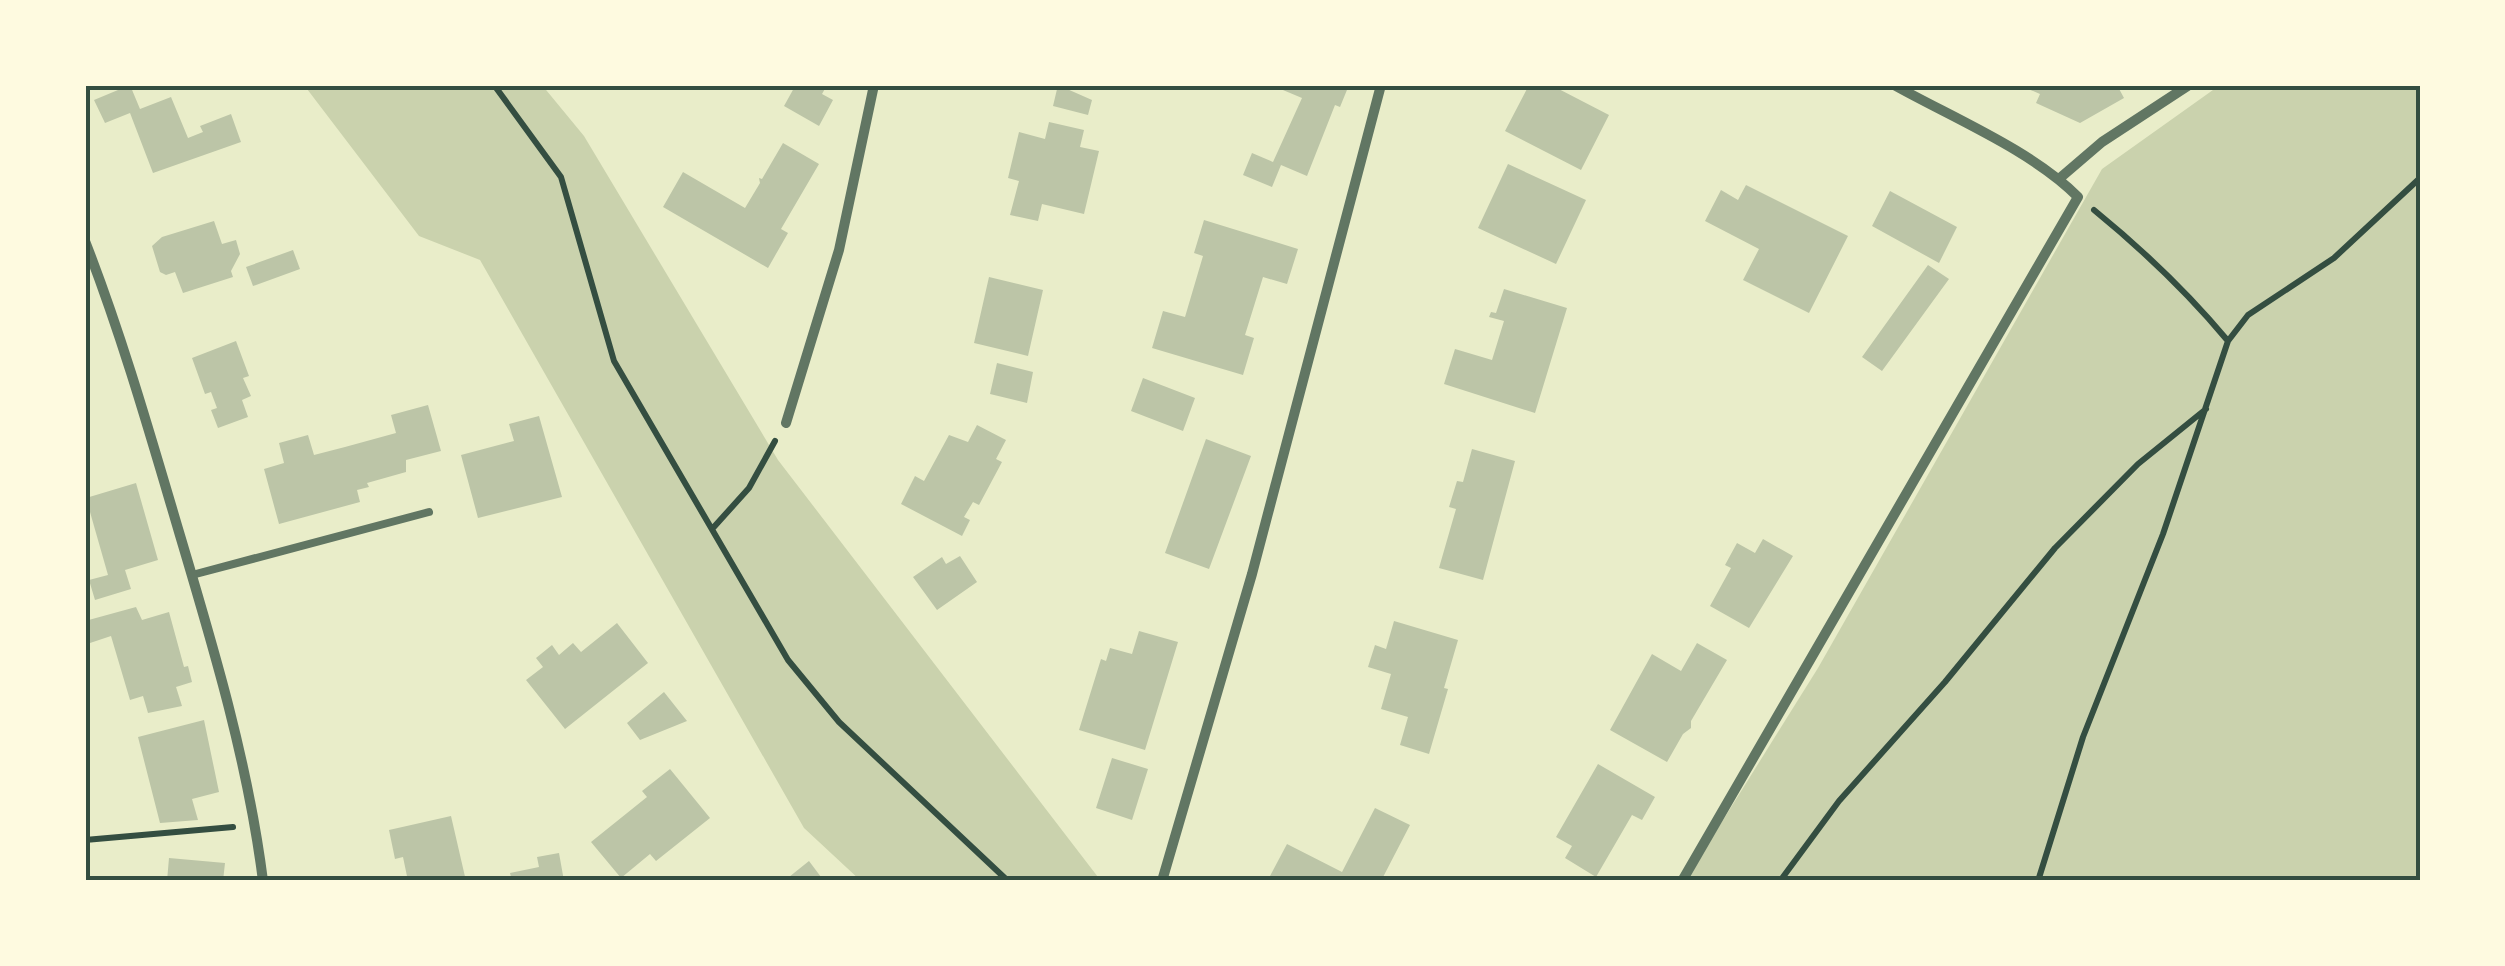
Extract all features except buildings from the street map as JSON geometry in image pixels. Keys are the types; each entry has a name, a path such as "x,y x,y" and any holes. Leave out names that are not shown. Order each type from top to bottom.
{"street":[{"path":"786,422 839,250 874,85"},
{"path":"1162,881 1252,574 1381,85"},
{"path":"1682,881 2078,197 2060,178 1894,85"},
{"path":"2060,178 2102,142 2189,85"},
{"path":"85,240 118,326 192,575 237,740 256,825 263,881"}],"lane":[{"path":"192,575 429,512"}],"path":[{"path":"494,85 562,177 614,361 788,660 839,722 1008,881"},
{"path":"2038,881 2082,737 2162,534 2228,342 2248,315 2334,258 2420,178"},
{"path":"2078,197 2132,241 2200,308 2228,342"},
{"path":"1780,881 1839,801 1945,682 2055,548 2138,464 2207,408"},
{"path":"713,528 749,488 786,422"},
{"path":"85,840 256,825"}],"green space":[{"path":"304,85 542,85 584,136 778,460 1101,881 861,881 804,828 480,260 419,236"},
{"path":"2220,85 2420,85 2420,881 1685,881 1818,668 2102,169"}]}
